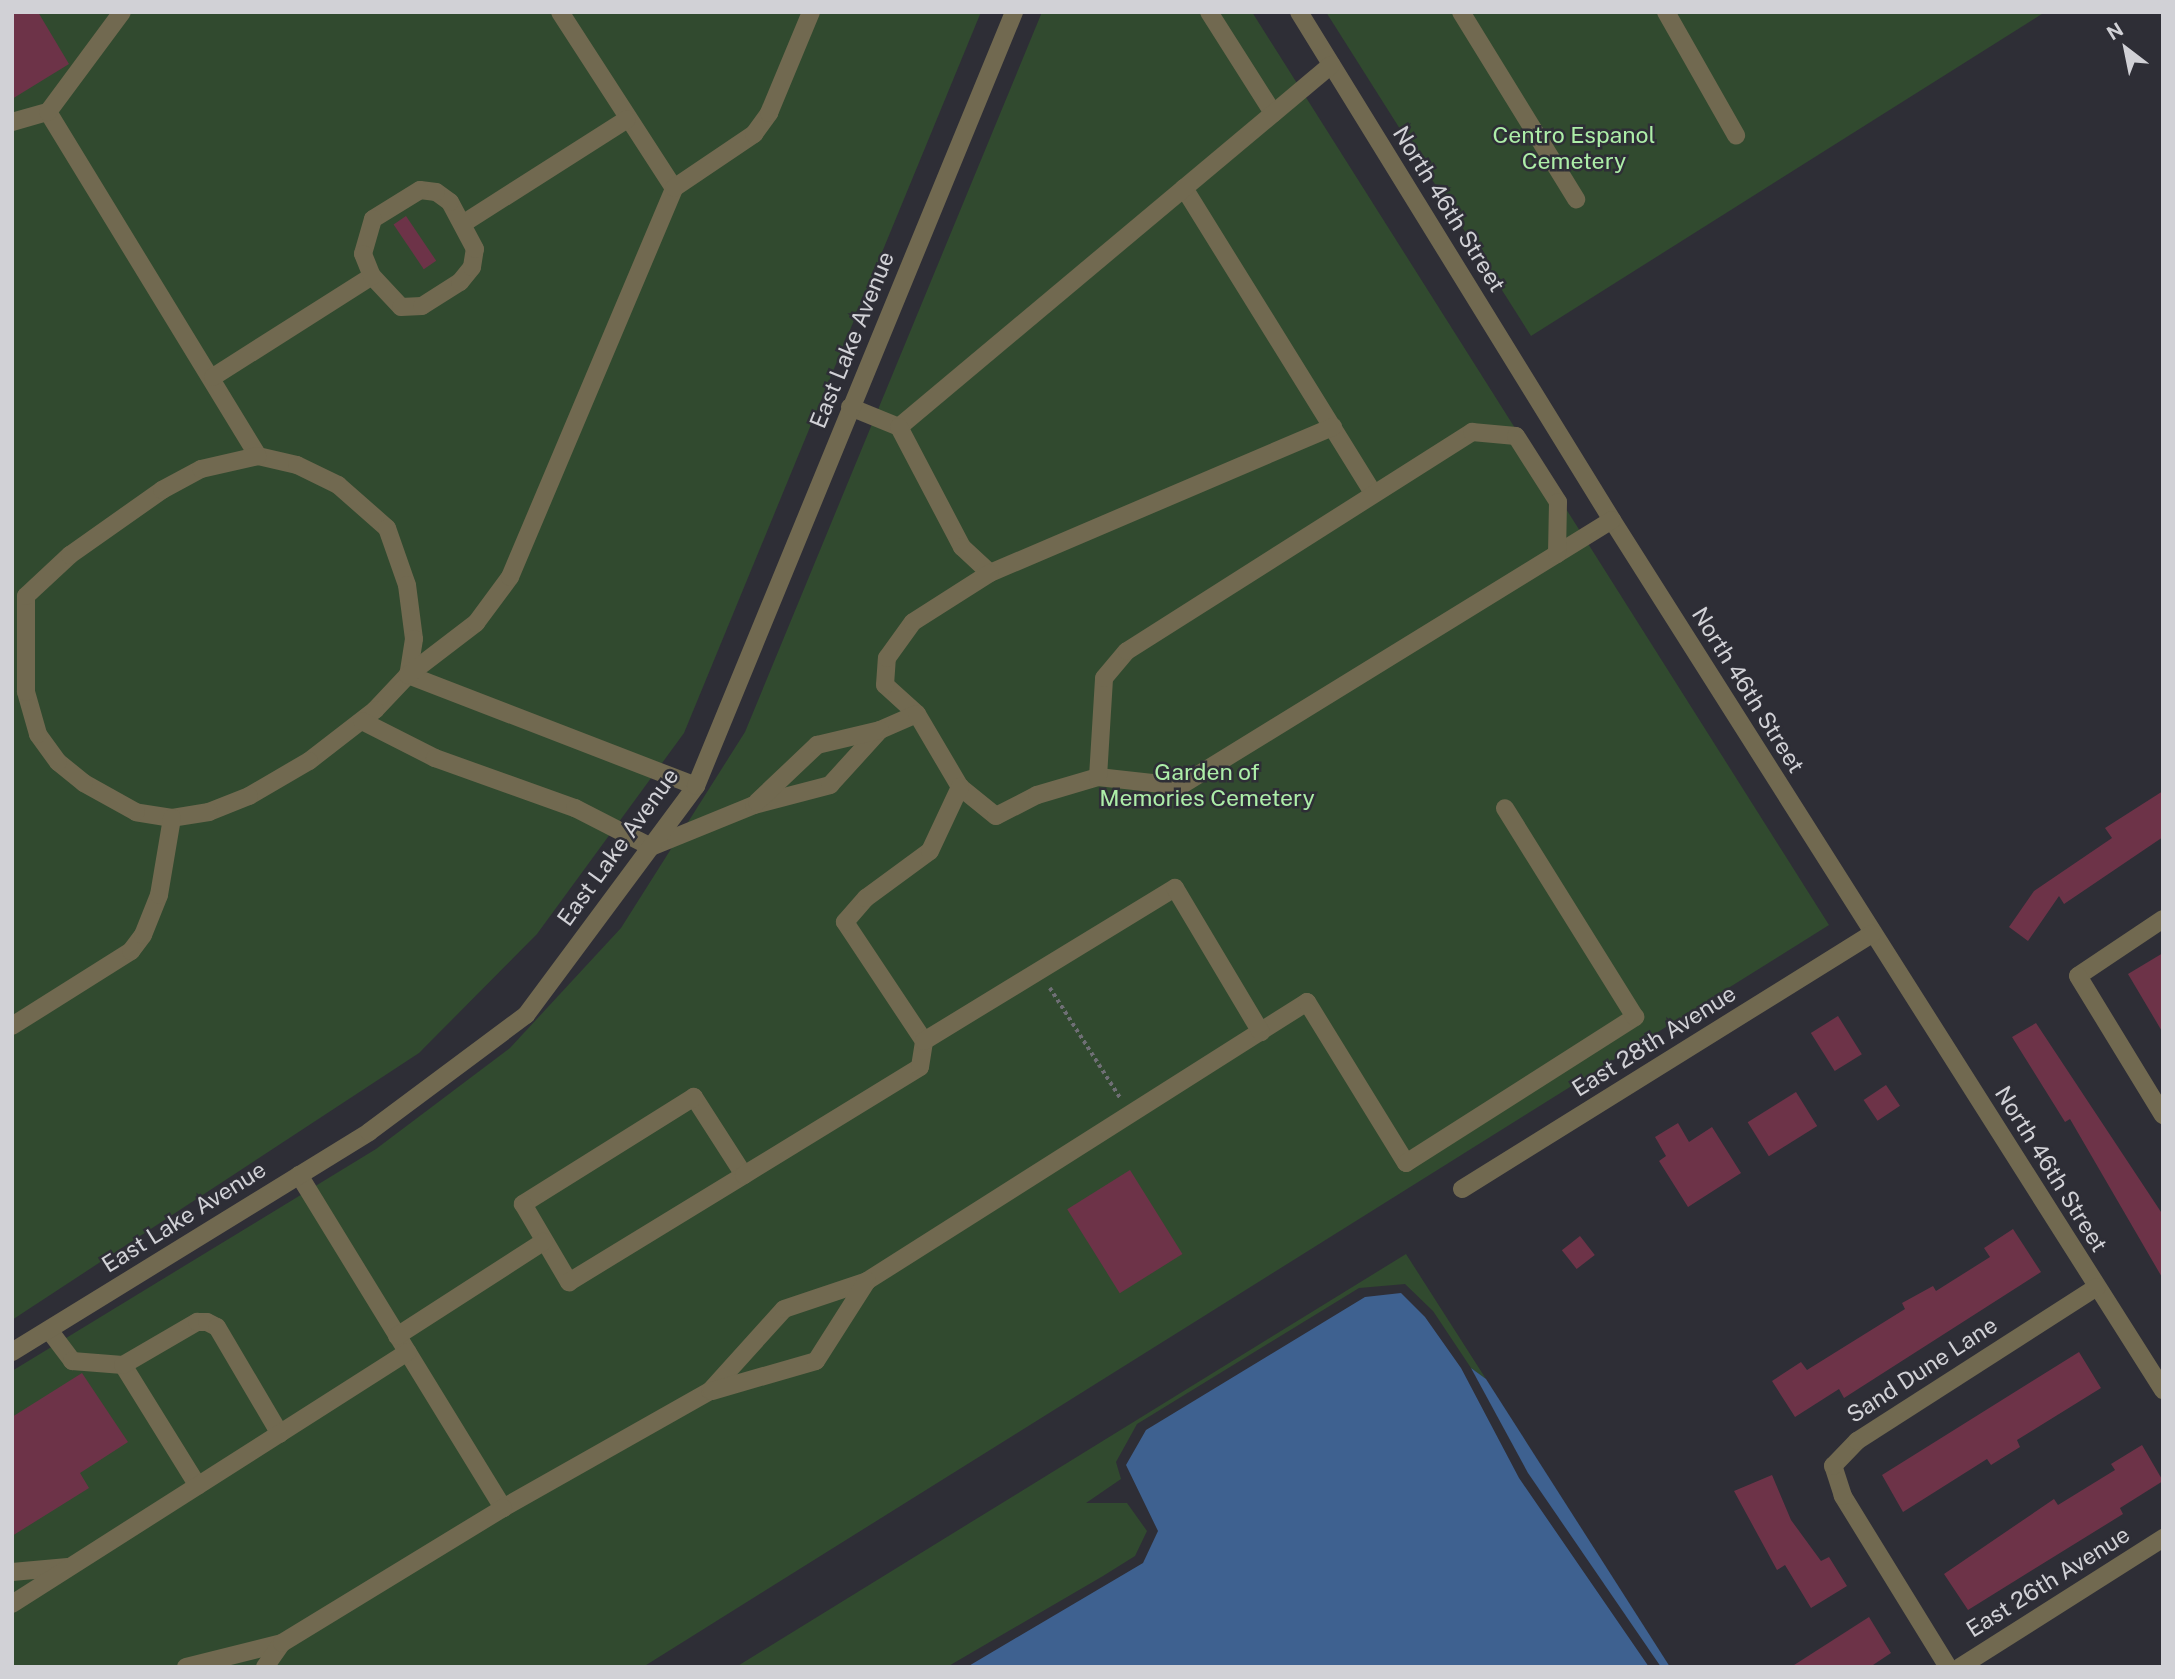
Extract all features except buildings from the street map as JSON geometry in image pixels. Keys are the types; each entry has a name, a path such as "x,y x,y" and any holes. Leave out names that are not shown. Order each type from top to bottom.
{"street":[{"path":"12,122 48,111 122,12"},
{"path":"560,12 674,188"},
{"path":"408,675 414,639 407,585 387,528 338,485 297,465 258,456 201,469 162,490 19,594 26,692 38,734 58,762 116,803 172,818 209,812 249,796 310,761 362,721 408,675 476,623 510,577 674,188 754,134 769,113 811,12"},
{"name":"East Lake Avenue","path":"12,1352 369,1132 526,1016 696,786 1014,12"},
{"path":"1209,12 1273,113"},
{"name":"North 46th Street","path":"1299,12 1612,520 2163,1390"},
{"path":"1461,12 1576,199"},
{"path":"1666,12 1736,135"},
{"path":"899,427 1331,65"},
{"path":"48,111 213,377 258,456"},
{"path":"464,223 627,119"},
{"path":"1184,188 1374,494"},
{"path":"420,190 436,192 464,223 475,249 472,267 443,294 422,306 401,307 372,276 363,254 365,234 373,219 420,190"},
{"path":"213,377 372,276"},
{"path":"850,407 899,427 962,547 990,573"},
{"path":"1333,427 990,573 913,622 887,658 885,685 917,714 960,787 996,816 1037,795 1098,777 1180,786 1612,520"},
{"path":"1098,777 1104,678 1127,651 1472,432 1516,436 1558,502 1557,554"},
{"path":"408,675 696,786"},
{"path":"754,805 817,745 880,730 917,714"},
{"path":"362,721 435,758 575,808 651,847 754,805 830,785 880,730"},
{"path":"744,1175 694,1097 523,1204 569,1282 744,1175 920,1067 924,1041 845,922 866,898 930,851 960,787"},
{"path":"710,1391 784,1309 867,1281 1307,1002 1406,1163 1635,1017 1504,808"},
{"path":"12,1026 131,951 144,935 159,895 172,818"},
{"path":"924,1041 1175,888 1261,1032"},
{"path":"2163,919 2078,976 2163,1115"},
{"name":"East 28th Avenue","path":"1462,1189 1872,934"},
{"path":"299,1175 503,1508"},
{"path":"397,1336 543,1241"},
{"path":"186,1667 282,1643 503,1508 710,1391 816,1361 867,1281"},
{"name":"Sand Dune Lane","path":"1948,1667 1843,1496 1833,1466 1857,1441 2097,1287"},
{"path":"49,1330 72,1361 123,1365 197,1322 216,1327 280,1434"},
{"path":"12,1604 407,1352"},
{"path":"123,1365 198,1486"},
{"name":"East 26th Avenue","path":"1960,1667 2163,1538"},
{"path":"12,1572 70,1567"},
{"path":"264,1667 282,1643"}],"path":[{"path":"1039,972 1130,1114"}],"green space":[{"path":"12,12 981,12 684,733 537,934 419,1053 12,1320"},
{"name":"Garden of Memories Cemetery","path":"1042,12 1252,12 1829,925 643,1667 12,1667 12,1371 376,1149 510,1048 621,928 745,732"},
{"name":"Centro Espanol Cemetery","path":"1326,12 2045,12 1531,336"},
{"path":"1406,1254 1486,1379 1471,1368 1433,1311 1405,1284 1359,1288 1137,1424 1116,1462 1121,1479 1086,1503 1127,1503 1147,1531 1135,1556 1103,1576 947,1667 736,1667"}],"water":[{"path":"1401,1293 1425,1317 1461,1368 1519,1478 1649,1667 967,1667 1143,1563 1158,1531 1126,1465 1146,1430 1365,1297"},
{"path":"1471,1368 1486,1379 1670,1667 1661,1667 1528,1473"}]}
